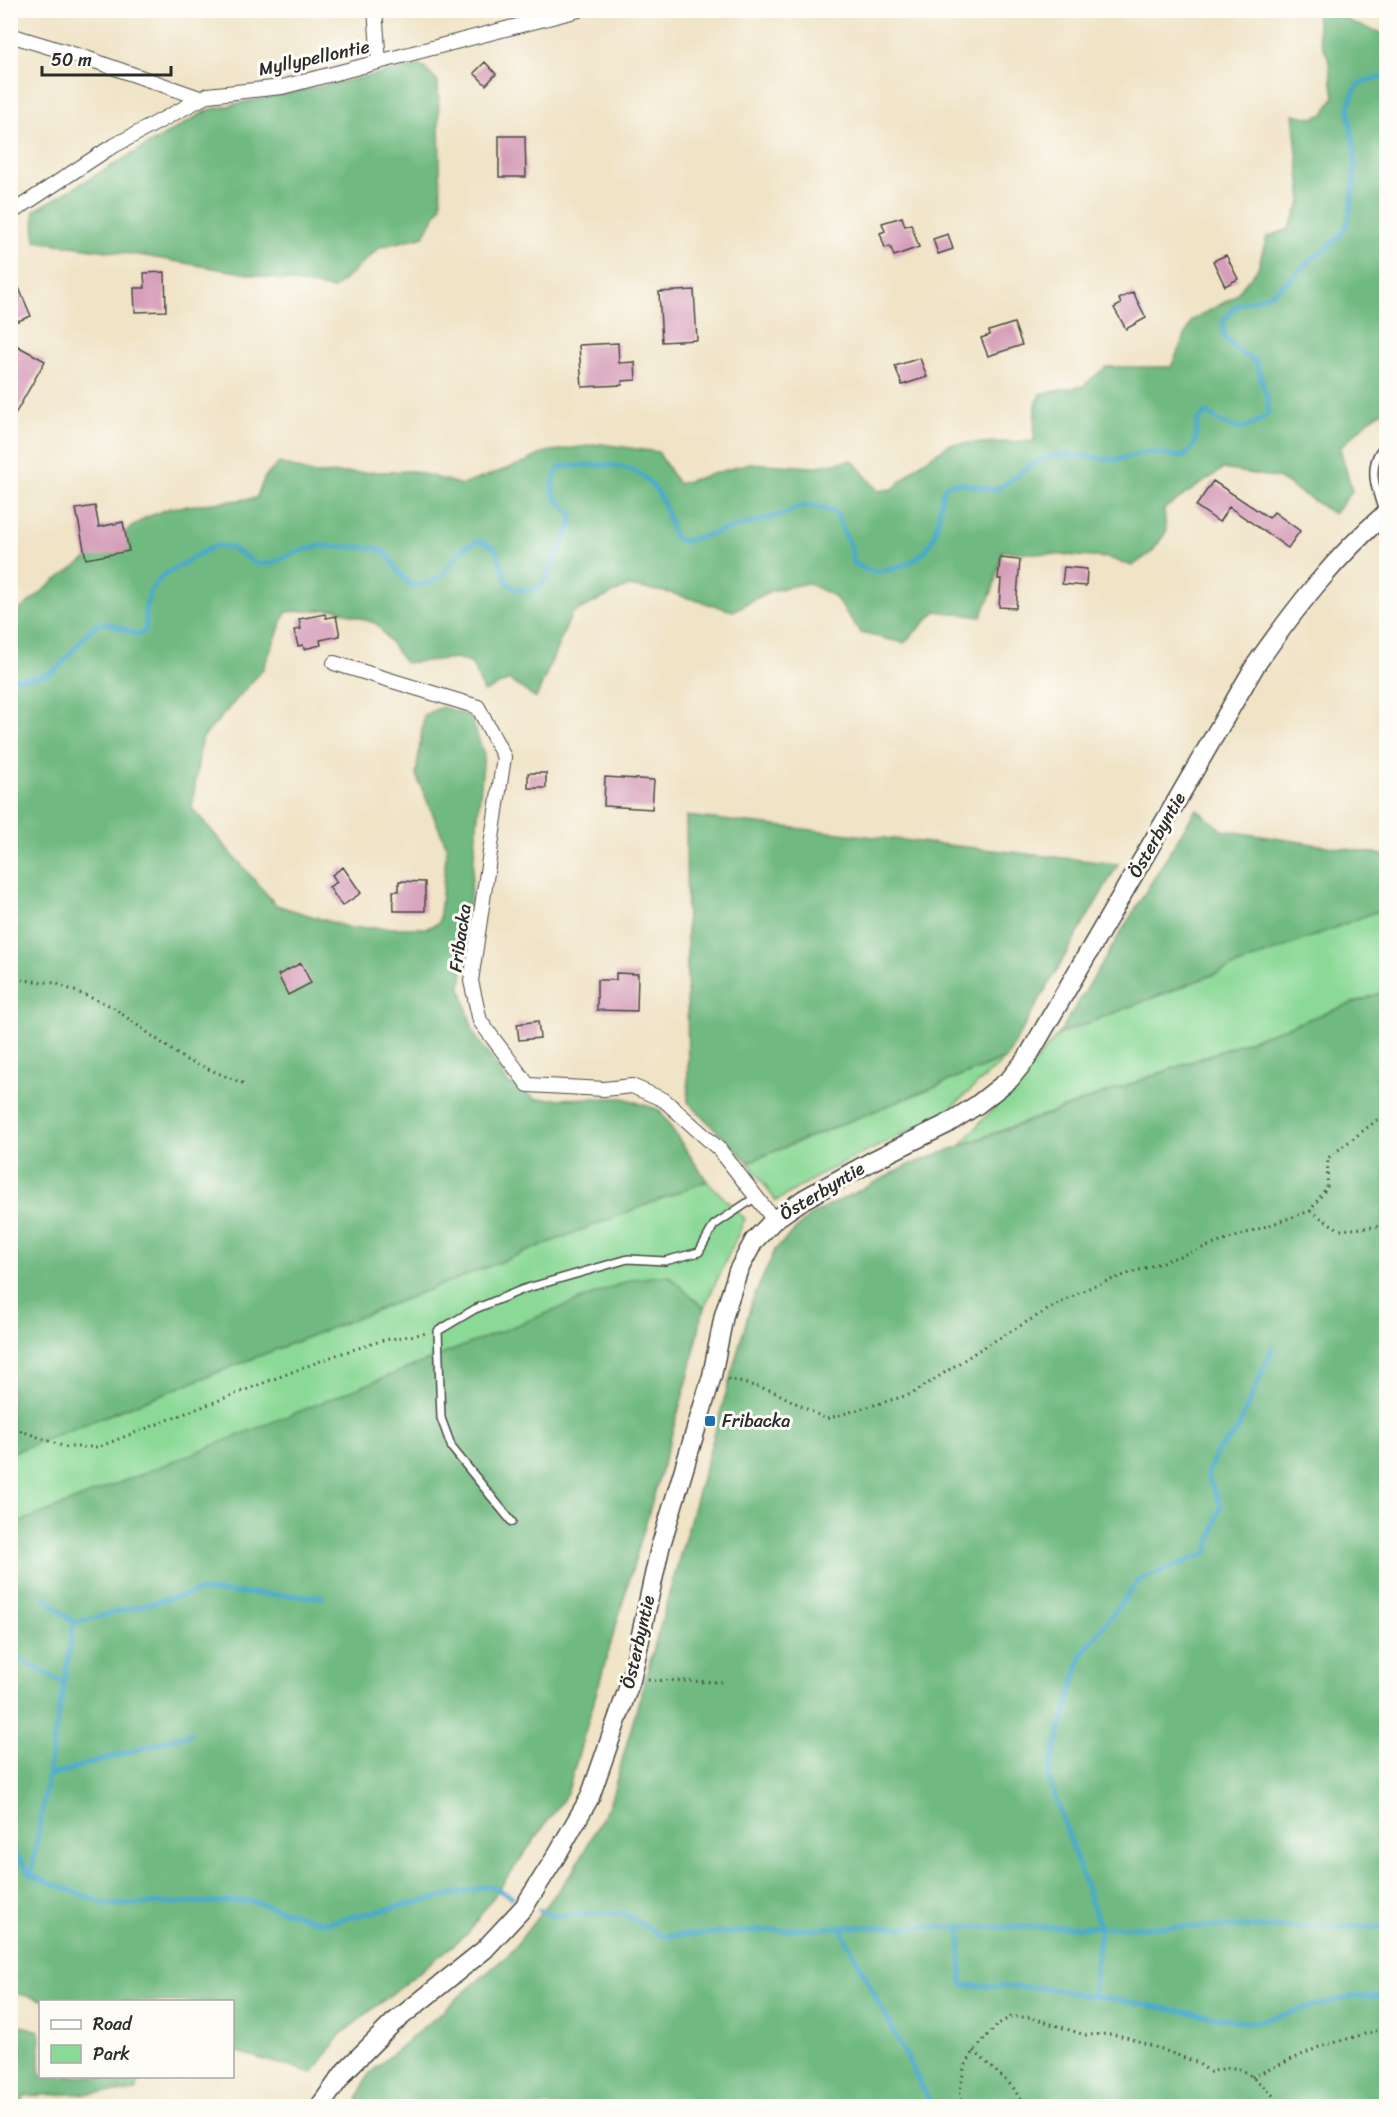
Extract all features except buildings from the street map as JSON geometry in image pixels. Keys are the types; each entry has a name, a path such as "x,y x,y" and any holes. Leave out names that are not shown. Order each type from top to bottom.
{"street":[{"path":"375,10 379,62"},
{"name":"Myllypellontie","path":"10,208 17,209 108,148 208,95 282,87 579,10"},
{"path":"10,35 89,59 200,98"},
{"name":"Österbyntie","path":"320,2106 346,2070 393,2023 484,1950 524,1907 590,1797 631,1680 660,1548 712,1376 724,1315 738,1271 754,1241 774,1220 804,1199 874,1160 947,1124 977,1105 1010,1078 1027,1058 1255,666 1292,612 1335,562 1385,514"},
{"name":"Fribacka","path":"333,663 478,707 504,757 471,981 480,1021 528,1085 604,1089 632,1086 664,1100 720,1150 774,1220"}],"lane":[{"path":"1385,514 1377,496 1373,476 1375,463 1386,444"},
{"path":"512,1522 452,1448 441,1418 438,1331 475,1309 524,1289 628,1259 665,1261 699,1252 714,1225 756,1197"}],"path":[{"path":"10,979 55,983 111,1006 184,1059 247,1085"},
{"path":"712,1376 773,1391 826,1419 912,1394 979,1350 1093,1286 1310,1211 1327,1187 1328,1158 1377,1120 1386,1119"},
{"path":"1310,1211 1340,1230 1386,1226"},
{"path":"10,1424 22,1431 65,1447 98,1447 336,1355 384,1340 438,1331"},
{"path":"10,1436 22,1431"},
{"path":"631,1680 723,1682"},
{"path":"962,2106 960,2091 964,2068 974,2051 998,2024 1011,2017 1030,2017 1085,2035 1112,2034 1130,2038 1196,2062 1210,2072 1229,2068 1239,2069 1252,2077 1283,2106"},
{"path":"1252,2077 1319,2047 1386,2028"},
{"path":"974,2051 1013,2087 1024,2106"}],"green space":[{"path":"1316,11 1334,11 1354,24 1386,34 1386,328 1377,349 1386,358 1386,409 1368,421 1340,448 1352,491 1334,514 1278,478 1223,469 1164,509 1166,532 1152,552 1132,566 1109,558 1002,551 993,589 981,617 936,611 904,643 861,633 834,596 807,583 770,591 733,611 671,593 628,586 572,613 536,698 509,680 484,692 472,664 457,658 405,663 377,624 336,609 286,612 263,669 201,740 192,808 276,905 350,928 427,928 439,923 447,847 416,775 424,715 442,707 470,716 484,754 461,988 474,1034 508,1083 536,1099 624,1098 659,1110 707,1181 11,1453 10,611 16,613 56,580 145,518 170,508 256,498 265,477 279,463 315,474 413,471 462,485 523,463 546,452 601,444 658,452 678,484 750,463 812,467 852,460 878,491 893,489 917,466 950,444 1034,441 1035,409 1040,394 1083,386 1106,367 1171,367 1192,320 1234,297 1258,268 1267,237 1289,229 1302,200 1293,114 1313,118 1324,114 1334,97 1328,57 1319,38"},
{"path":"421,65 438,82 441,205 424,236 380,247 334,289 145,256 35,241 34,211 208,110"},
{"path":"1196,809 1222,830 1386,855 1386,908 1059,1034"},
{"path":"686,816 1118,864 1006,1058 748,1162 688,1102"},
{"path":"1386,908 1386,991 961,1145 1059,1034"},
{"path":"1386,991 1386,2106 355,2106 369,2074 510,1953 574,1870 610,1803 752,1301 775,1250 809,1216 909,1165"},
{"path":"1006,1058 944,1114 825,1172 776,1201 748,1162"},
{"path":"707,1181 745,1219 704,1308 668,1276 633,1279 11,1526 11,1453"},
{"path":"668,1275 704,1308 688,1378 567,1794 467,1934 340,2035 313,2073 234,2051 234,2000 43,2000 11,1992 10,1526 633,1279"},
{"path":"10,2023 39,2031 39,2078 138,2078 137,2091 24,2096 22,2106 11,2106"}],"waterway":[{"path":"10,678 48,674 56,669 97,625 107,623 139,635 146,630 145,610 150,592 162,576 213,546 230,547 257,564 270,564 317,546 376,548 387,554 410,585 425,584 436,580 461,551 481,541 496,549 507,582 515,589 529,591 540,586 549,573 572,523 571,513 560,503 554,493 553,481 560,467 603,465 636,472 648,481 658,494 667,512 673,536 682,542 784,514 801,506 814,506 835,512 851,548 853,562 867,570 876,571 903,566 926,550 935,535 942,494 948,484 961,483 994,490 1032,464 1049,456 1072,455 1115,460 1148,452 1183,457 1193,446 1197,422 1205,413 1234,428 1252,425 1268,414 1268,401 1256,362 1241,353 1224,337 1223,322 1238,305 1268,295 1280,288 1341,235 1347,223 1355,171 1350,102 1360,84 1367,80 1386,77"},
{"path":"1093,1994 1100,1927 1048,1776 1082,1654 1139,1580 1207,1553 1221,1506 1207,1475 1217,1451 1236,1433 1273,1347"},
{"path":"31,1875 74,1623 199,1591 323,1597"},
{"path":"44,1597 74,1623"},
{"path":"10,1654 64,1683"},
{"path":"48,1776 192,1733"},
{"path":"10,1847 31,1875 108,1905 251,1901 324,1923 490,1886 512,1897"},
{"path":"540,1910 553,1916 623,1913 662,1936 840,1927 1386,1927"},
{"path":"840,1927 932,2106"},
{"path":"960,1927 962,1985 1045,1988 1252,2023 1352,1996 1386,1997"}],"place":[{"name":"Fribacka","path":"710,1421"}]}
